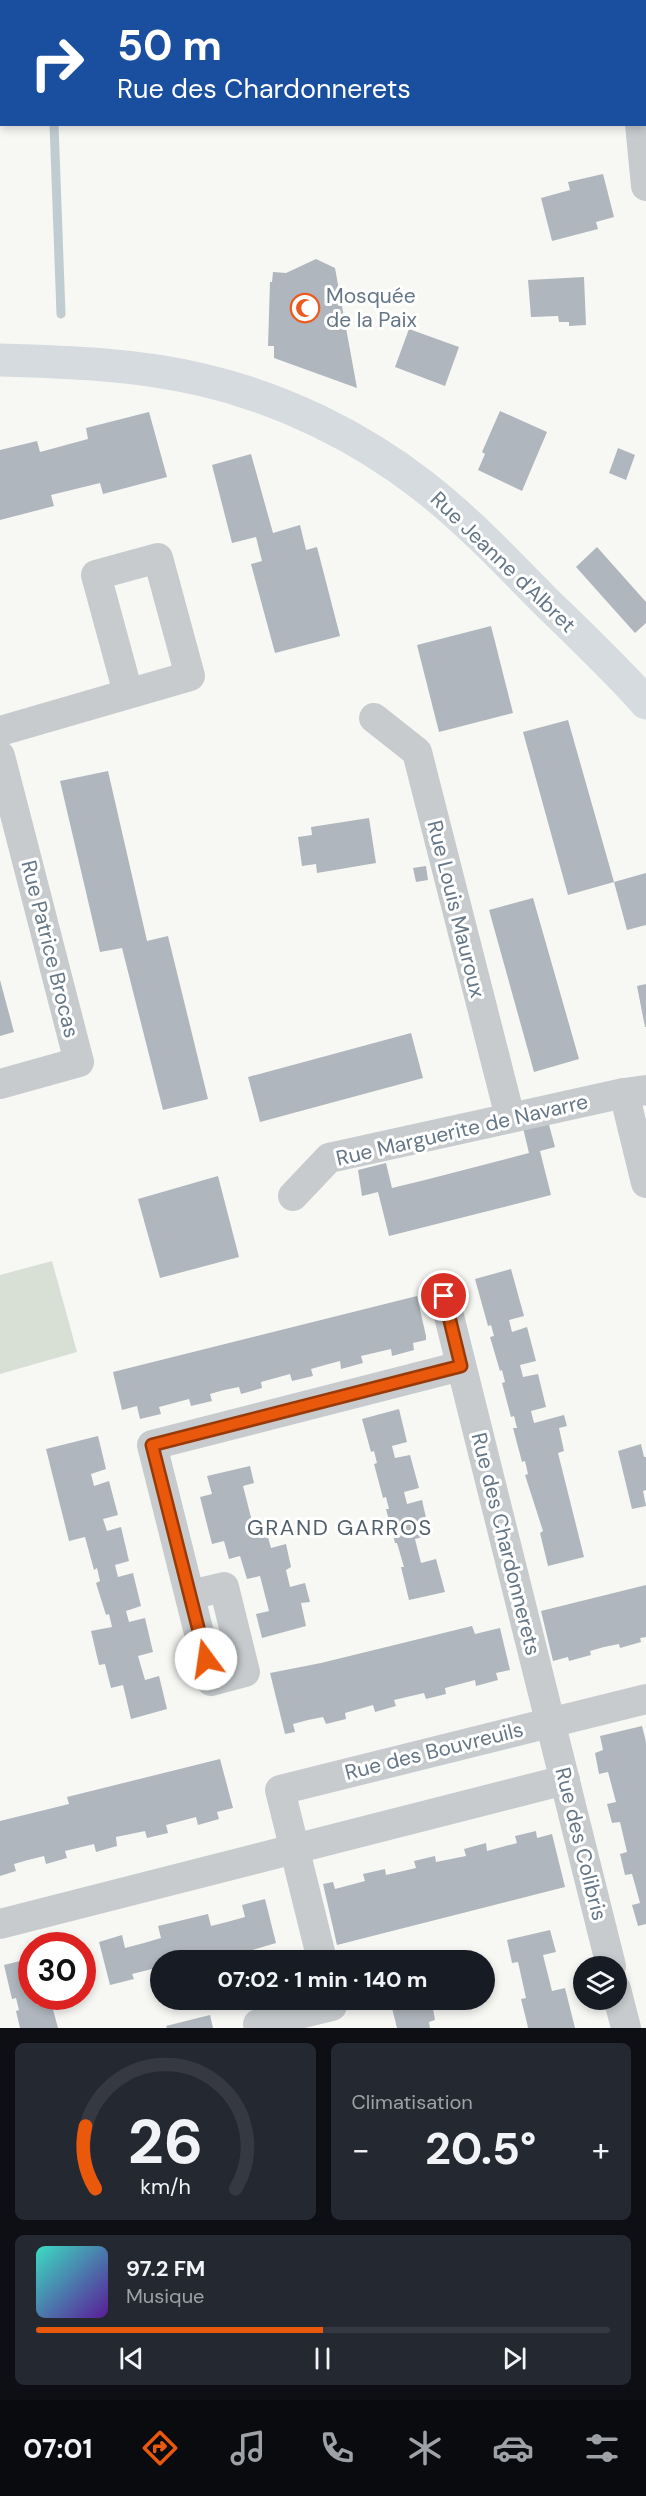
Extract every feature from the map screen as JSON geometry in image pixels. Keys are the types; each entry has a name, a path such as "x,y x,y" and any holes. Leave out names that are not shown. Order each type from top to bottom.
{"street":[{"path":"640,126 646,186"},
{"name":"Rue Jeanne d'Albret","path":"0,360 63,362 152,370 204,380 258,396 313,419 367,448 431,492 474,530 646,703"},
{"path":"0,731 128,693"},
{"name":"Rue Louis Mauroux","path":"374,718 417,752 510,1117"},
{"name":"Rue Patrice Brocas","path":"0,756 79,1062 0,1084"},
{"path":"635,1092 646,1183"},
{"name":"Rue Marguerite de Navarre","path":"293,1196 330,1158 510,1117 635,1092"},
{"name":"Rue des Chardonnerets","path":"444,1296 551,1722"},
{"path":"190,1595 152,1445 461,1366"},
{"name":"Rue des Bouvreuils","path":"294,1848 280,1790 646,1699"},
{"name":"Rue des Colibris","path":"551,1722 609,1956"},
{"path":"0,1924 565,1780"},
{"path":"294,1848 319,1950"},
{"path":"259,2028 258,2024 334,2011"}],"shaded area":[{"path":"52,1261 77,1352 0,1374 0,1275"}],"building":[{"path":"603,174 614,217 596,222 598,229 552,241 541,198 570,190 568,182"},
{"name":"Mosquée de la Paix","path":"316,259 335,268 357,388 274,358 274,346 268,346 270,282 272,282 273,272 286,273"},
{"path":"584,277 586,325 569,326 569,322 559,322 558,316 531,317 528,280"},
{"path":"409,329 459,347 445,386 395,367"},
{"path":"500,411 547,432 522,491 478,470 485,454 482,452"},
{"path":"149,412 167,477 103,494 100,483 51,495 54,506 0,520 0,450 37,441 40,452 88,439 86,428"},
{"path":"618,448 635,455 626,480 609,473"},
{"path":"251,454 273,533 300,525 306,550 317,547 340,636 275,653 251,564 262,561 256,537 232,543 212,465"},
{"path":"597,547 646,602 646,623 635,633 576,567"},
{"path":"491,626 513,713 439,732 417,645"},
{"path":"568,720 614,882 568,895 523,732"},
{"path":"108,771 147,941 168,936 208,1099 163,1110 122,948 100,952 60,781"},
{"path":"369,818 376,863 317,873 316,864 302,866 298,837 312,835 311,827"},
{"path":"426,866 428,880 416,882 413,868"},
{"path":"646,873 646,925 627,930 614,882"},
{"path":"533,898 579,1059 534,1072 489,910"},
{"path":"0,980 14,1032 0,1036"},
{"path":"646,984 646,1027 645,1027 637,986"},
{"path":"411,1033 423,1078 260,1122 248,1077"},
{"path":"548,1121 555,1147 540,1151 551,1195 389,1236 378,1192 362,1196 358,1170 386,1163 392,1188 425,1180 529,1153 523,1128"},
{"path":"218,1176 239,1257 160,1278 138,1199"},
{"path":"511,1269 524,1316 509,1320 512,1332 527,1327 536,1361 520,1365 523,1377 538,1374 546,1407 531,1411 534,1423 564,1415 567,1426 559,1428 564,1451 558,1453 584,1557 548,1566 540,1533 543,1531 525,1475 528,1474 525,1461 522,1462 513,1428 517,1428 514,1416 511,1417 502,1383 505,1382 502,1370 500,1371 490,1337 494,1336 491,1325 488,1326 475,1279"},
{"path":"417,1296 426,1340 413,1343 414,1350 392,1356 391,1349 361,1356 363,1363 341,1369 340,1361 311,1369 313,1376 292,1381 290,1374 261,1382 262,1388 241,1394 239,1387 224,1390 210,1394 212,1401 191,1406 189,1399 159,1407 161,1414 140,1419 137,1406 122,1410 113,1372"},
{"path":"399,1409 407,1442 392,1446 395,1458 410,1455 419,1488 404,1492 407,1504 422,1500 430,1535 415,1539 421,1563 436,1559 445,1592 409,1600 401,1567 404,1567 386,1509 389,1509 386,1497 383,1498 374,1464 377,1463 374,1451 371,1452 362,1419"},
{"path":"98,1436 106,1469 91,1474 94,1486 109,1481 118,1515 103,1519 107,1531 121,1527 129,1561 115,1565 118,1577 133,1573 141,1606 126,1611 129,1622 145,1618 153,1652 138,1656 145,1680 159,1676 167,1709 131,1719 123,1685 111,1688 105,1664 99,1665 91,1631 112,1627 109,1614 106,1615 96,1583 100,1581 97,1568 94,1570 85,1537 69,1541 46,1449"},
{"path":"641,1444 644,1457 646,1457 646,1490 643,1491 646,1506 632,1509 618,1451"},
{"path":"250,1466 254,1483 243,1486 255,1533 266,1530 271,1548 286,1544 291,1567 286,1570 290,1587 305,1583 310,1602 301,1603 306,1626 262,1638 256,1614 269,1611 260,1576 247,1579 240,1556 229,1559 224,1541 212,1544 200,1497 212,1494 207,1476"},
{"path":"646,1585 646,1637 640,1638 641,1642 620,1648 619,1644 604,1647 590,1651 591,1655 569,1661 568,1657 553,1661 541,1611"},
{"path":"472,1626 475,1634 500,1628 510,1670 496,1673 498,1680 476,1686 475,1680 445,1688 446,1694 426,1699 424,1693 394,1700 396,1706 375,1712 373,1705 345,1713 346,1719 326,1724 323,1717 308,1720 293,1724 295,1732 285,1734 270,1673 321,1663"},
{"path":"642,1726 646,1742 646,1924 638,1926 632,1905 640,1903 632,1874 625,1875 620,1854 627,1852 620,1822 612,1823 607,1804 616,1802 608,1772 599,1774 595,1753 603,1750 600,1736"},
{"path":"220,1759 233,1808 217,1812 219,1819 198,1825 196,1817 166,1825 168,1833 147,1838 145,1831 116,1837 117,1846 96,1852 94,1844 65,1851 67,1858 46,1864 44,1856 28,1860 14,1864 16,1871 0,1876 0,1821 69,1804 67,1797"},
{"path":"536,1831 537,1838 552,1834 565,1887 337,1945 323,1884 333,1882 335,1889 365,1881 363,1874 385,1869 386,1875 416,1868 414,1861 435,1856 436,1862 466,1856 464,1849 486,1843 487,1851 517,1843 515,1836"},
{"path":"265,1899 276,1943 252,1950 150,1950 150,1970 132,1974 134,1979 110,1985 99,1942 122,1935 125,1948 161,1938 158,1926 208,1914 211,1926 227,1922 245,1917 242,1905"},
{"path":"550,1930 556,1952 543,1955 552,1991 565,1988 575,2028 528,2028 521,1999 526,1998 518,1962 512,1963 507,1940"},
{"path":"18,1962 18,2006 16,1998 12,1999 4,1965"},
{"path":"53,2010 58,2028 20,2028 16,2011"},
{"path":"392,2010 433,2010 435,2020 429,2022 430,2028 397,2028"},
{"path":"210,2015 213,2028 167,2028 166,2026"}],"waterway":[{"path":"54,126 61,314"}],"place":[{"name":"Mosquée de la Paix","path":"305,308"}],"district":[{"name":"GRAND GARROS","path":"340,1527"}],"route":[{"path":"206,1659 152,1445 461,1366 444,1296"}]}
